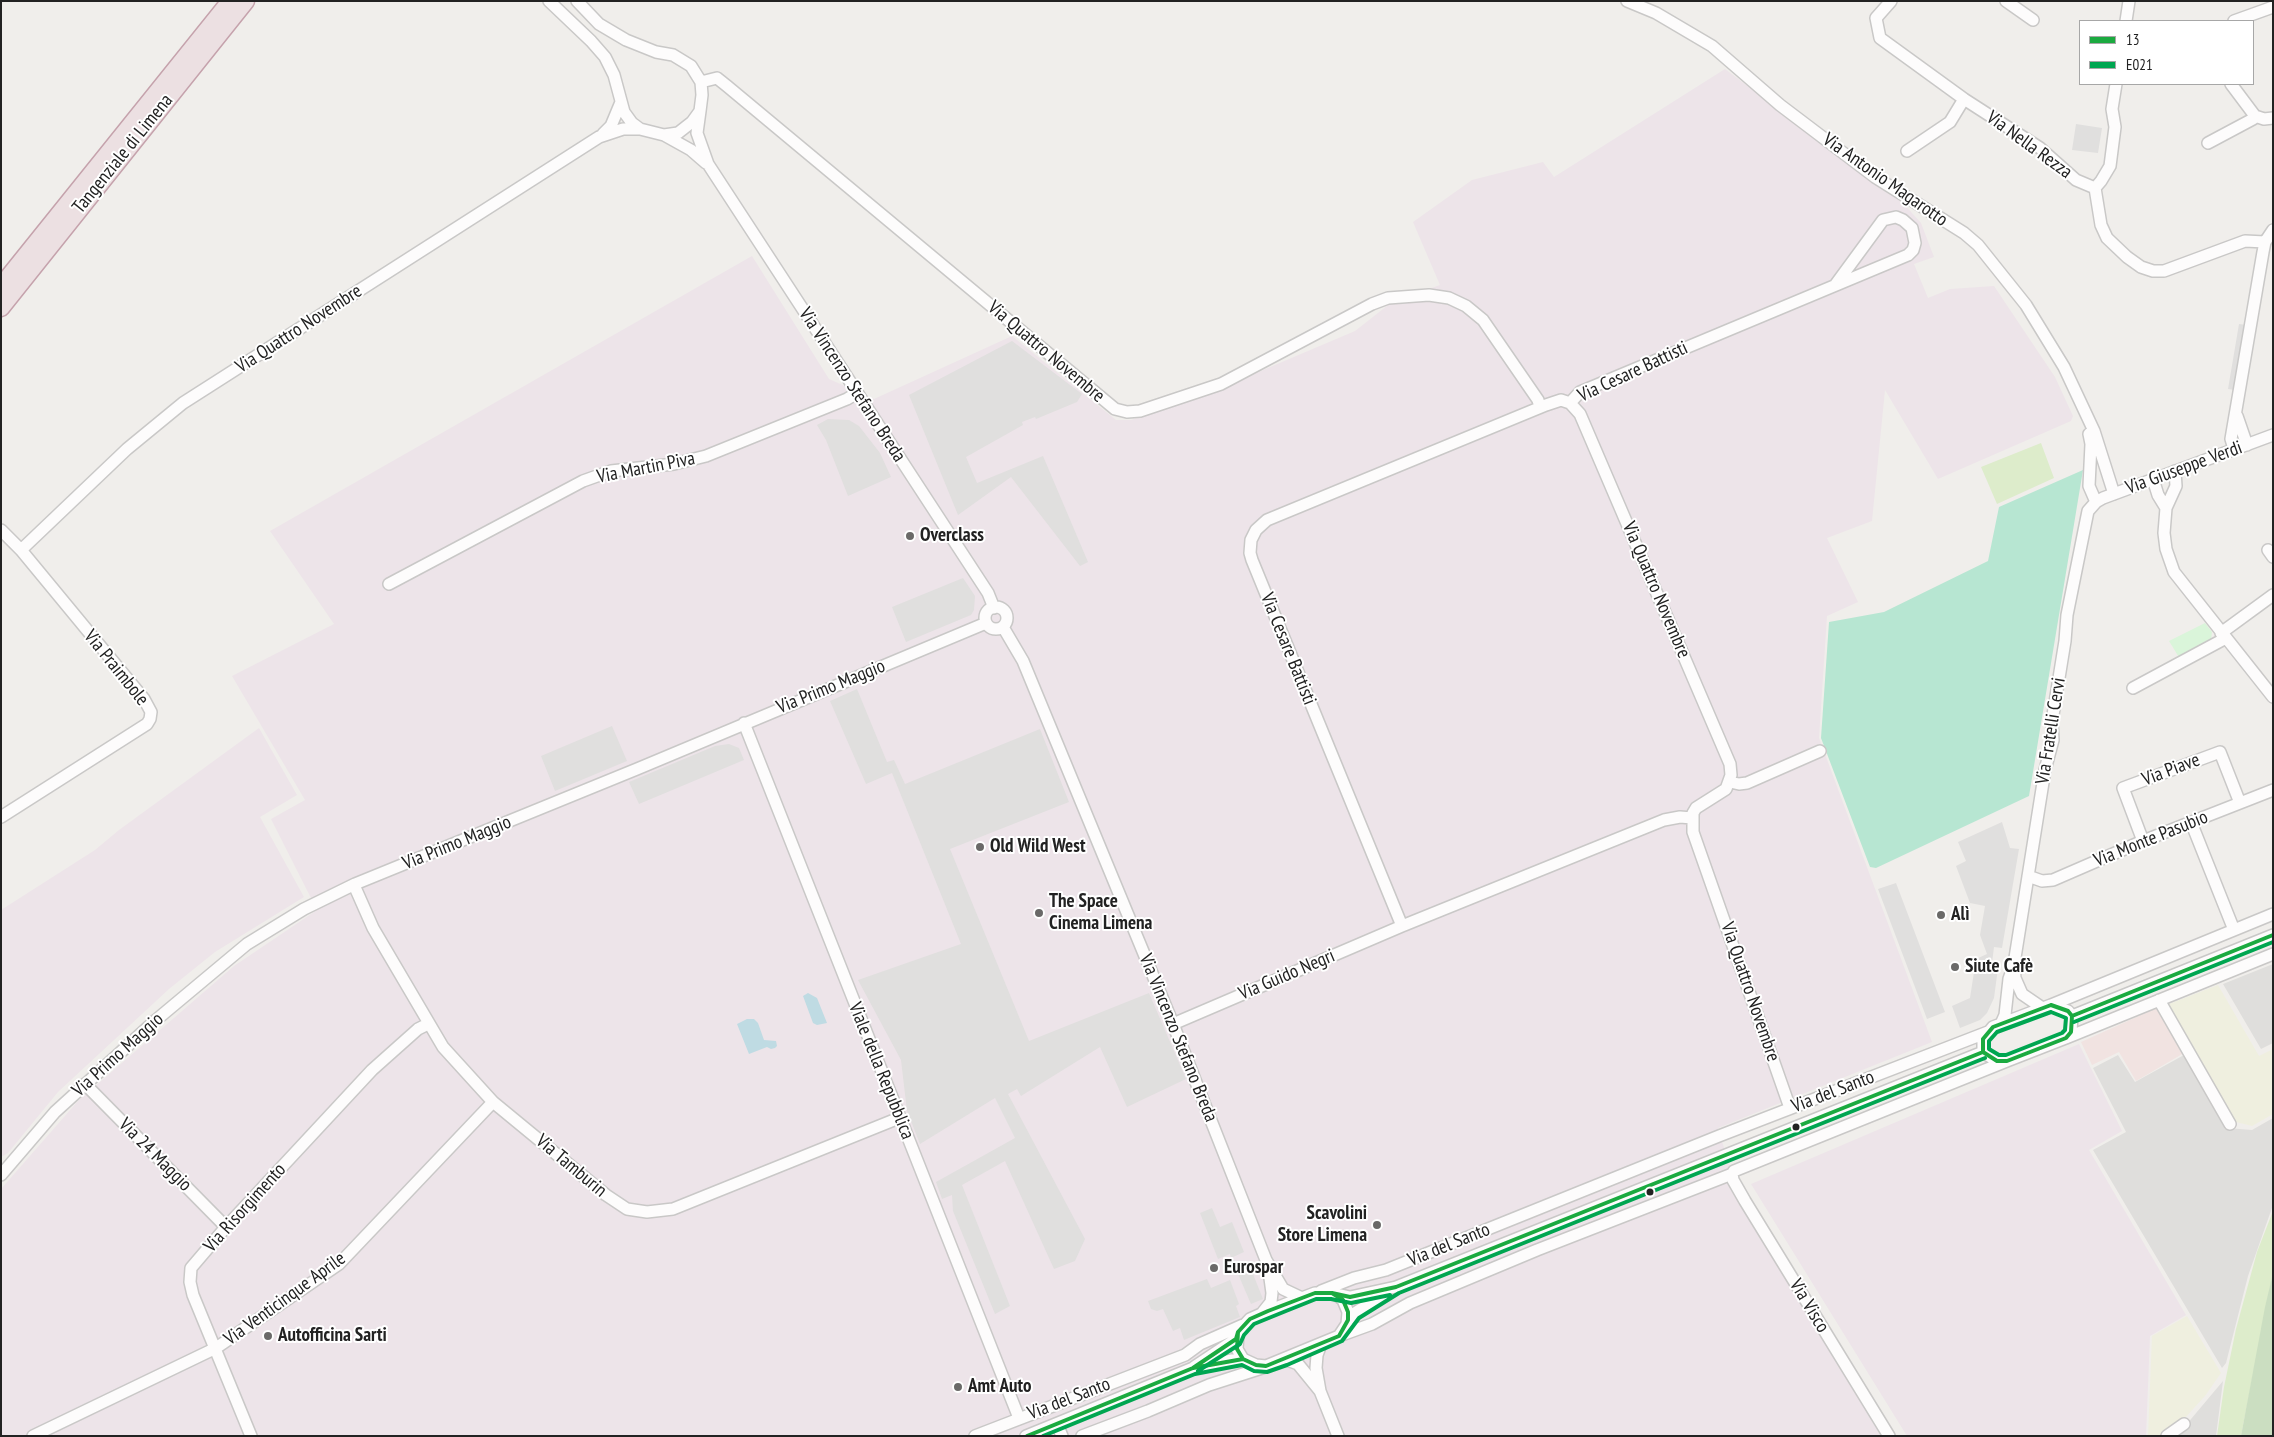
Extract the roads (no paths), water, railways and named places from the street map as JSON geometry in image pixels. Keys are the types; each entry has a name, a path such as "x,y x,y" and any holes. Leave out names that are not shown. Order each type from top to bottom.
{"highway":[{"path":"198,40 222,1"},
{"name":"Tangenziale di Limena","path":"1,286 230,1"},
{"name":"Tangenziale di Limena","path":"1,308 246,1"},
{"path":"224,28 250,1"}],"street":[{"path":"550,1 591,40 605,57 614,75 624,112 632,124 640,129"},
{"path":"577,1 599,24 626,40 656,52 673,54 685,62 701,82"},
{"name":"Via Antonio Magarotto","path":"1627,1 1656,13 1712,46 1780,105 1875,177 1964,233 1978,245 2007,279 2064,367 2094,431 2114,494"},
{"name":"Via Nella Rezza","path":"1891,1 1876,18 1880,38 1964,99 2040,148 2076,180 2094,188"},
{"path":"2006,1 2033,20"},
{"path":"2126,20 2129,1"},
{"path":"2237,20 2273,7"},
{"name":"Via Quattro Novembre","path":"701,82 717,78 1115,409 1127,412 1140,411 1221,384 1372,304 1388,298 1422,295 1448,298 1466,306 1483,320 1538,400 1540,407"},
{"name":"Via Vincenzo Stefano Breda","path":"701,82 702,94 697,134 708,164 988,593 994,608 1000,608 1005,612 1006,622 1003,627 1021,656 1173,1024 1266,1260 1283,1289 1302,1298"},
{"name":"Via Nella Rezza","path":"2094,188 2102,181 2110,166 2115,127 2112,108 2116,85"},
{"path":"2232,85 2255,116 2264,119 2273,118"},
{"path":"1907,151 1950,122 1964,99"},
{"name":"Via Quattro Novembre","path":"20,550 134,443 183,403 599,137 611,126 622,102"},
{"path":"664,135 678,133 692,122 700,111"},
{"path":"2208,143 2253,119 2255,116"},
{"name":"Via Quattro Novembre","path":"599,137 623,129 640,129"},
{"name":"Via Vincenzo Stefano Breda","path":"640,129 664,135 690,150 708,164"},
{"name":"Via Nella Rezza","path":"2094,188 2102,225 2107,238 2127,257 2141,267 2152,271 2164,271 2245,241 2265,242"},
{"name":"Via Cesare Battisti","path":"1402,926 1252,560 1250,540 1256,530 1267,520 1540,407 1561,400 1570,402 1580,392 1908,255 1913,250 1915,243 1912,228 1896,217 1883,220 1836,284"},
{"path":"2234,449 2230,439 2265,242 2273,230"},
{"name":"Via Martin Piva","path":"389,584 597,476 611,471 674,464 706,456 847,399 857,393"},
{"name":"Via Quattro Novembre","path":"1570,402 1580,414 1724,749 1730,764 1730,782"},
{"path":"2236,412 2247,444"},
{"name":"Via Antonio Magarotto","path":"2086,415 2091,444 2089,486 2096,502"},
{"name":"Via Giuseppe Verdi","path":"2096,502 2273,435"},
{"path":"2175,472 2176,486 2166,508 2164,533 2166,549 2174,572 2223,636 2272,694"},
{"path":"2153,479 2166,508"},
{"name":"Via Fratelli Cervi","path":"2001,1024 2005,1015 2009,979 2014,964 2046,770 2053,740 2052,721 2065,641 2067,615 2074,589 2086,516 2096,502"},
{"path":"1,530 20,550"},
{"name":"Via Praimbole","path":"1,817 147,724 151,712 144,699 20,550"},
{"path":"2133,688 2223,636 2273,595"},
{"path":"994,608 986,614 986,623 994,629 1003,627"},
{"name":"Via Primo Maggio","path":"1,1175 55,1112 195,986 247,944 304,909 354,884 637,769 986,623"},
{"name":"Viale della Repubblica","path":"744,723 1019,1418"},
{"path":"1402,926 1664,820 1680,817 1692,818 1696,808 1720,794 1730,782 1747,783 1820,751"},
{"name":"Via Piave","path":"2143,841 2123,788 2220,752 2240,803"},
{"name":"Via Monte Pasubio","path":"2028,876 2042,881 2053,880 2143,841 2273,790"},
{"name":"Via Quattro Novembre","path":"1692,818 1693,832 1790,1108"},
{"path":"2191,822 2234,930"},
{"name":"Via Tamburin","path":"354,884 373,928 443,1047 493,1102 619,1205 627,1209 662,1212 685,1205 899,1118"},
{"name":"Via del Santo","path":"975,1436 1185,1355 1200,1344 1262,1314 1368,1274 1386,1270 1678,1152 1988,1032 2001,1024 2273,914"},
{"name":"Via Guido Negri","path":"1173,1024 1402,926"},
{"path":"2072,1016 2273,935"},
{"name":"Via del Santo","path":"1082,1436 1209,1385 1266,1366 1372,1324 1410,1303 1537,1250 1732,1174 1734,1171 2273,954"},
{"name":"Via Fratelli Cervi","path":"2014,964 2016,983 2022,994 2046,1006"},
{"path":"2160,1000 2230,1124"},
{"path":"2046,1006 2068,1011 2072,1016 2070,1032 2066,1038"},
{"name":"Via Risorgimento","path":"251,1436 193,1295 190,1282 191,1268 226,1227 372,1070 418,1028 428,1024"},
{"path":"1983,1052 1982,1044 1988,1032"},
{"path":"1983,1052 1997,1061 2007,1061"},
{"path":"1396,1286 1983,1052"},
{"path":"1907,1062 1914,1079"},
{"name":"Via 24 Maggio","path":"85,1084 226,1227"},
{"name":"Via Venticinque Aprile","path":"33,1436 216,1348 339,1264 493,1102"},
{"path":"1678,1152 1686,1170"},
{"name":"Via Visco","path":"1732,1174 1733,1180 1745,1201 1889,1436"},
{"name":"Via Vincenzo Stefano Breda","path":"1262,1314 1271,1302 1272,1293 1266,1260"},
{"name":"Via del Santo","path":"1339,1336 1355,1312 1396,1286"},
{"name":"Via del Santo","path":"1315,1293 1361,1296 1396,1286"},
{"path":"1338,1296 1343,1300 1348,1312 1348,1320"},
{"path":"1026,1436 1193,1368 1236,1339 1244,1324"},
{"path":"1236,1339 1237,1349 1243,1359 1256,1365 1266,1366"},
{"path":"1321,1344 1317,1355 1316,1368 1320,1391 1338,1436"},
{"path":"1193,1368 1243,1359"},
{"path":"1284,1359 1298,1364 1320,1391"},
{"path":"1057,1424 1062,1436"},
{"path":"2167,1436 2184,1424"}],"water":[{"path":"808,993 817,998 827,1023 817,1025 813,1023 803,996"},
{"path":"747,1019 754,1019 758,1023 764,1040 776,1041 777,1046 771,1049 767,1047 749,1054 737,1024"}],"place":[{"name":"Overclass","path":"910,536"},
{"name":"Old Wild West","path":"980,847"},
{"name":"The Space Cinema Limena","path":"1039,913"},
{"name":"Alì","path":"1941,915"},
{"name":"Siute Cafè","path":"1955,967"},
{"name":"Scavolini Store Limena","path":"1377,1225"},
{"name":"Eurospar","path":"1214,1268"},
{"name":"Autofficina Sarti","path":"268,1336"},
{"name":"Amt Auto","path":"958,1387"}]}
